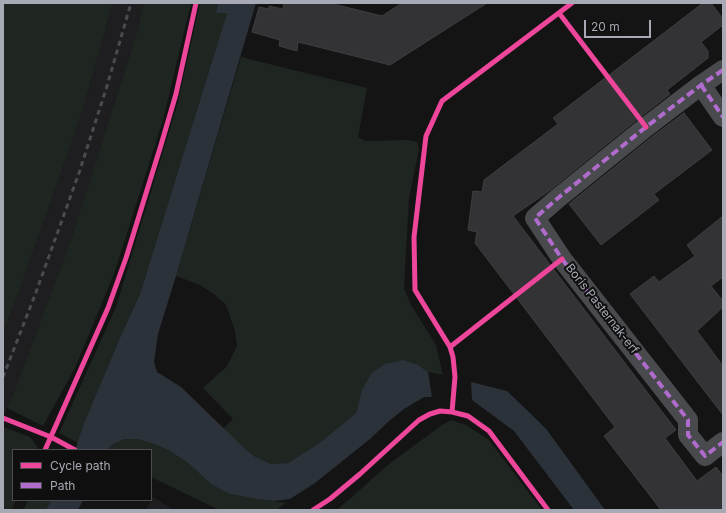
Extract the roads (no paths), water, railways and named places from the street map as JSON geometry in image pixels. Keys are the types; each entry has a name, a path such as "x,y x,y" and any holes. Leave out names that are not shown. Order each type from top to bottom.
{"street":[{"name":"Boris Pasternak-erf","path":"723,70 701,85 634,137 535,218 562,259 688,420 688,435 705,456 723,442"},
{"path":"701,85 723,117"}],"railway":[{"path":"3,377 35,295 79,173 107,86 131,3"}]}
